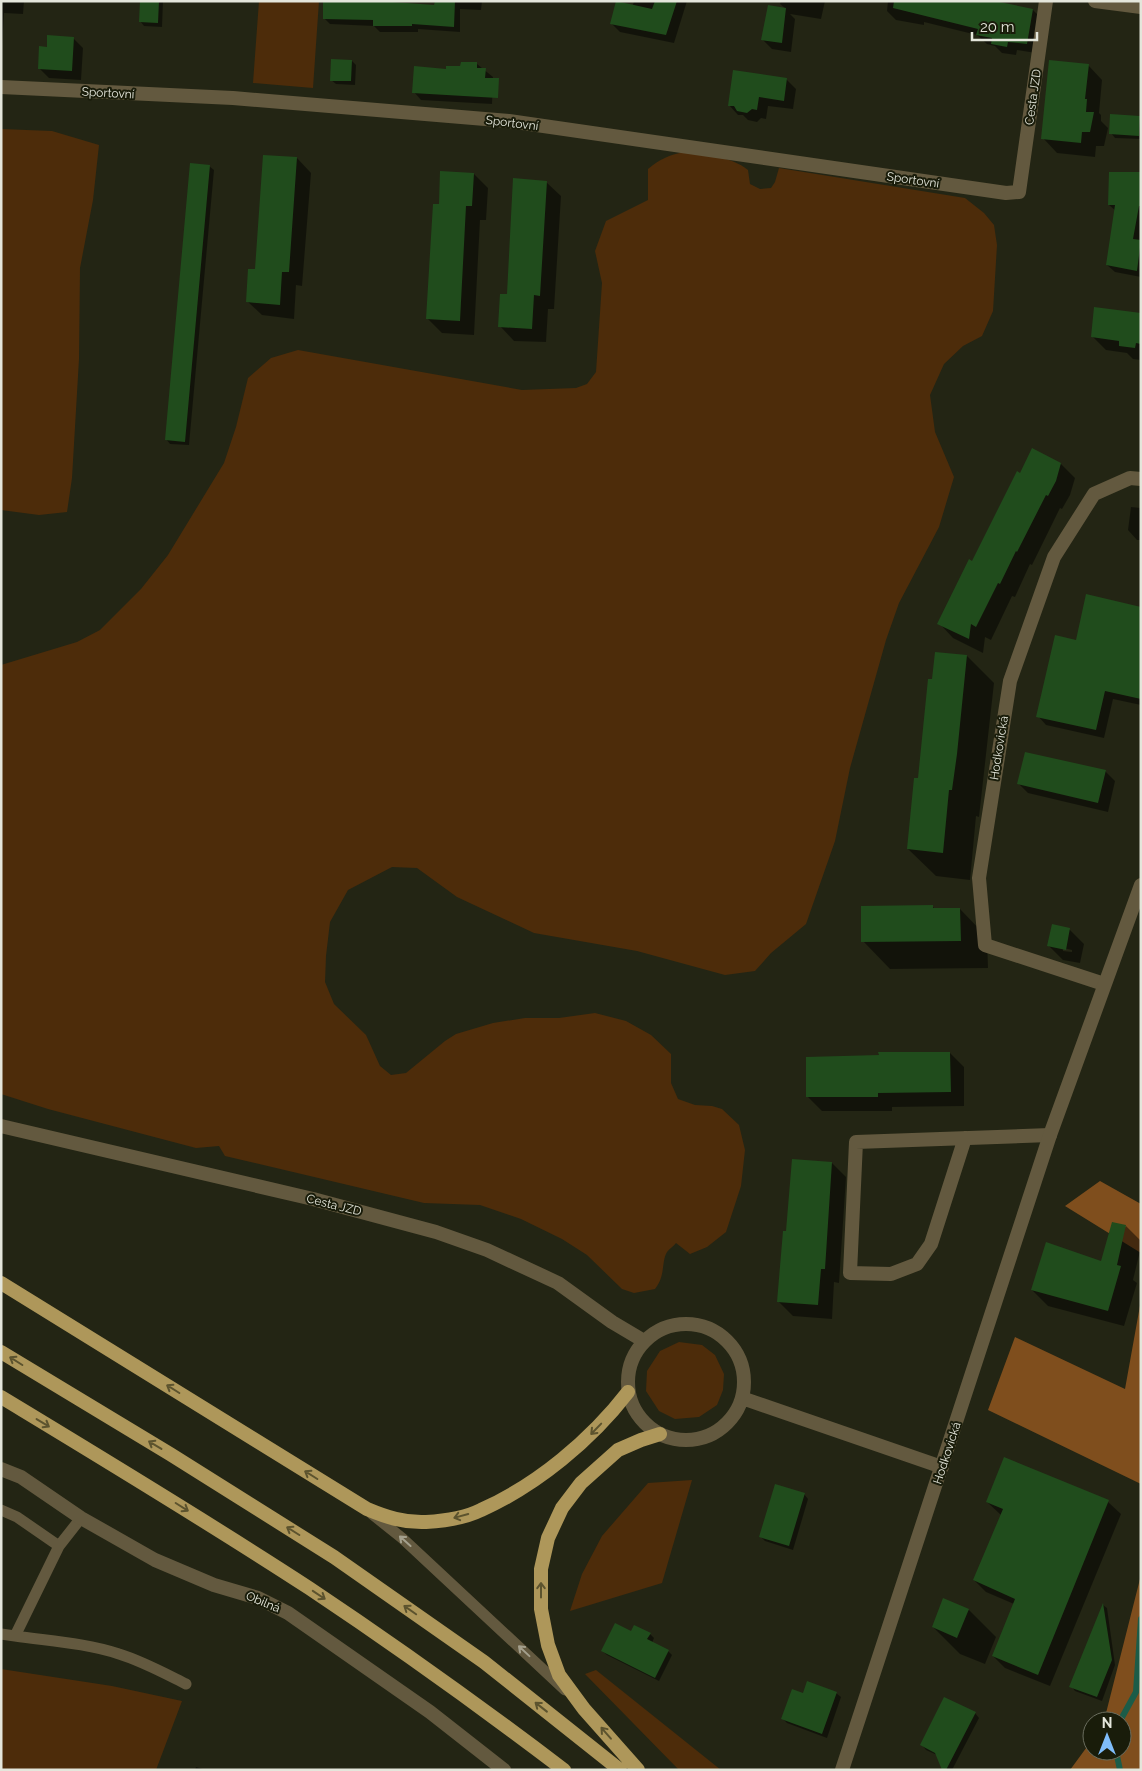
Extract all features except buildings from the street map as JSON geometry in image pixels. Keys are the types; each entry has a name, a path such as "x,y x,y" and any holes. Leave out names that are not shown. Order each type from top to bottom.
{"highway":[{"path":"1,1283 367,1509 394,1520 425,1522 450,1519 480,1511 526,1485 588,1437 611,1414 628,1392"},
{"path":"1,1352 170,1454 334,1557 484,1662 620,1770"},
{"path":"1,1397 156,1491 309,1588 464,1695 564,1770"},
{"path":"638,1770 584,1709 559,1675 548,1645 541,1609 540,1569 548,1538 562,1508 581,1483 618,1450 660,1434"}],"street":[{"name":"Cesta JZD","path":"1019,192 1046,1"},
{"path":"1096,1 1141,7"},
{"name":"Sportovní","path":"1,88 232,98 509,122 1006,193 1019,192"},
{"name":"Hodkovická","path":"1104,984 985,945 979,878 1010,681 1054,557 1094,494 1130,478 1141,480"},
{"name":"Hodkovická","path":"842,1770 1050,1135 1141,885"},
{"name":"Cesta JZD","path":"1,1126 35,1136 313,1199 436,1232 487,1250 558,1284 612,1322 644,1341"},
{"path":"965,1138 931,1244 917,1264 891,1274 850,1273 856,1142 965,1138 1050,1135"},
{"path":"681,1323 709,1328 721,1335 739,1356 743,1370 742,1398 728,1423 716,1432 703,1438 681,1440 660,1434 649,1427 639,1417 632,1405 628,1392 627,1378 635,1352 644,1341 655,1332 681,1323"},
{"path":"742,1398 942,1467"},
{"name":"Obilná","path":"1,1469 20,1478 81,1518 173,1569 214,1585 258,1598 288,1613 430,1712 504,1770"}],"lane":[{"path":"367,1509 402,1538 584,1709"},
{"path":"1,1510 17,1517 59,1546"},
{"path":"15,1636 59,1546 81,1518"},
{"path":"1,1634 118,1653 139,1660 186,1684"}],"shaded area":[{"path":"259,1 319,1 313,88 253,83"},
{"path":"1,129 52,131 99,145 93,200 80,268 79,359 72,478 67,512 39,515 1,510"},
{"path":"684,152 726,159 741,165 748,170 750,184 760,189 771,188 779,168 965,198 984,213 994,225 997,245 993,311 982,336 963,346 944,364 930,395 935,432 954,477 939,527 899,603 886,640 850,768 835,841 806,924 771,953 755,971 725,975 637,951 534,933 457,897 417,868 392,867 348,890 330,922 325,982 334,1004 366,1035 380,1066 391,1075 406,1073 456,1034 493,1023 525,1018 559,1018 595,1013 626,1021 651,1035 671,1054 671,1083 678,1099 695,1105 712,1106 722,1109 739,1125 745,1150 741,1186 726,1232 707,1247 690,1254 676,1243 665,1256 661,1279 655,1289 634,1293 622,1289 587,1255 562,1239 521,1219 480,1205 424,1203 225,1156 219,1146 196,1148 48,1109 1,1094 1,665 77,642 100,630 141,589 168,555 224,463 236,427 248,378 271,358 298,350 522,390 576,388 587,384 596,372 602,283 595,251 606,221 648,200 648,169 665,158"},
{"path":"1100,1181 1141,1204 1141,1253 1065,1206"},
{"path":"1141,1300 1141,1484 988,1410 1015,1337 1125,1389"},
{"path":"679,1342 702,1345 715,1355 724,1374 723,1390 717,1405 699,1417 675,1419 659,1411 646,1391 647,1371 660,1351"},
{"path":"692,1480 662,1583 570,1611 582,1574 602,1536 648,1483"},
{"path":"1141,1575 1141,1770 1070,1770 1082,1754 1082,1761 1132,1761 1132,1711 1107,1711"},
{"path":"1,1669 112,1686 182,1701 156,1770 1,1770"},
{"path":"596,1670 721,1770 679,1770 585,1674"}],"waterway":[{"path":"1126,1711 1136,1692 1141,1619"},
{"path":"1118,1761 1120,1770"}]}
